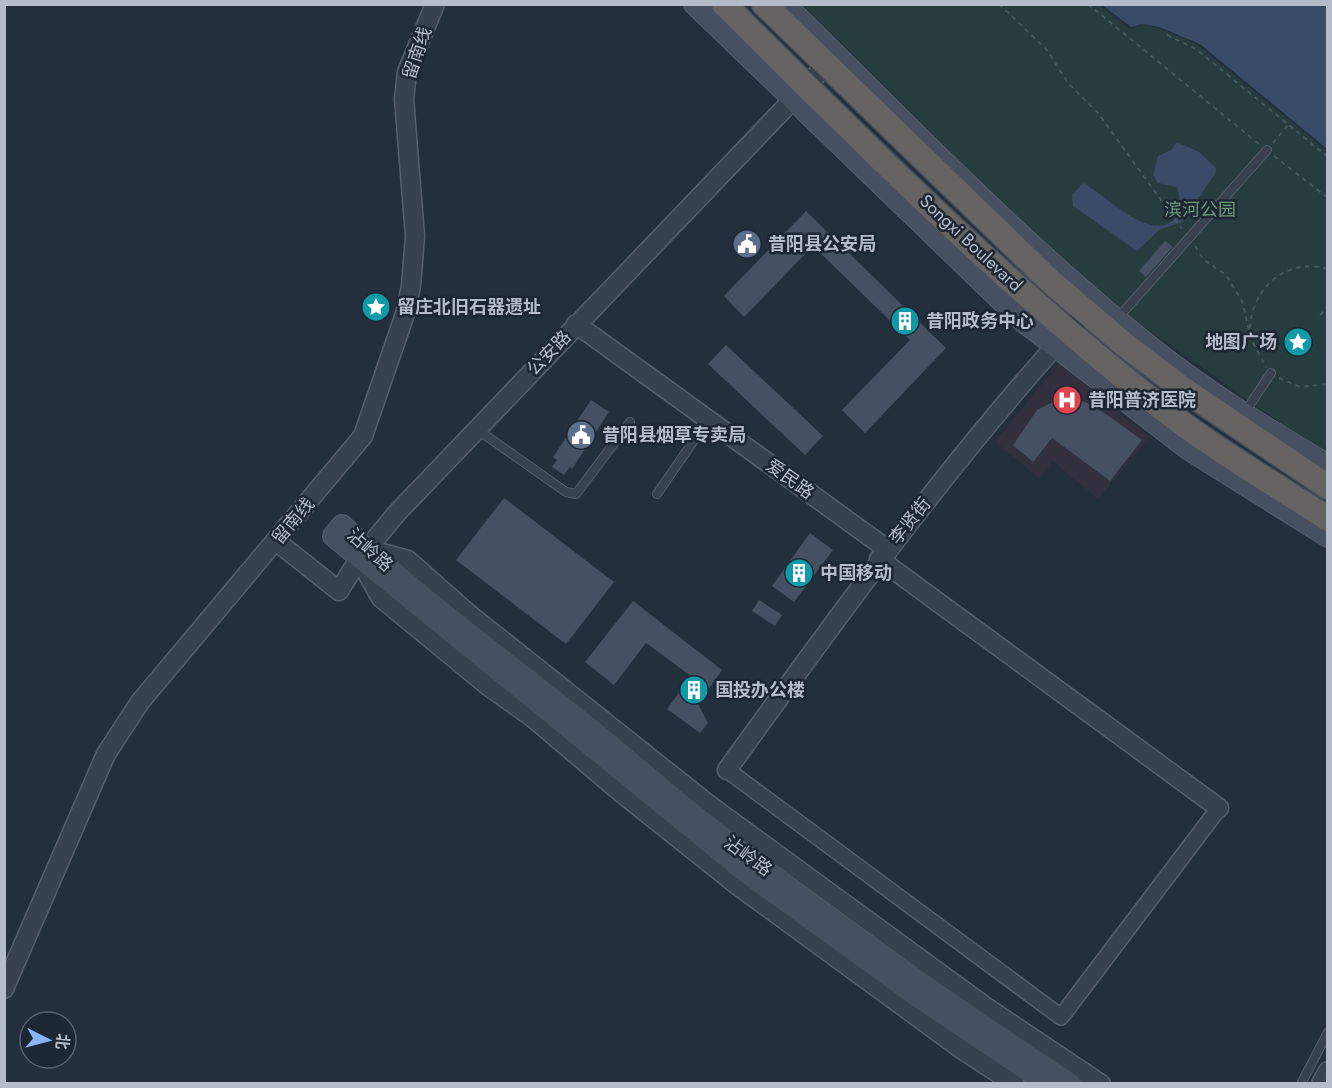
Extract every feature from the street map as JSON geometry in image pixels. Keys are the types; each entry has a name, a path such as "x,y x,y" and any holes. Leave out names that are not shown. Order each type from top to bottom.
{"highway":[{"name":"Songxi Boulevard","path":"724,4 798,92 941,217 1060,339 1328,519"},
{"name":"Songxi Boulevard","path":"764,4 825,66 1050,281 1086,312 1174,383 1240,419 1328,487"}],"main road":[{"path":"694,4 798,92"},
{"path":"785,4 1034,249 1116,320 1240,419 1328,465"},
{"path":"1060,339 1189,450 1328,537"},
{"name":"沾岭路","path":"363,554 481,659 615,763 745,872 916,996 1047,1083"},
{"name":"沾岭路","path":"363,554 705,824 961,1011 1071,1083"}],"street":[{"name":"留南线","path":"4,989 106,754 140,702 363,436 405,314 415,236 404,99 406,72 435,4"},
{"name":"公安路","path":"276,541 339,591 363,554 396,514 825,66"},
{"name":"李贤街","path":"728,770 883,554 1060,339 1086,312"},
{"name":"爱民路","path":"576,324 708,420 1219,808"},
{"path":"1015,1083 964,1051 756,898 628,798 533,718 488,686 381,598 363,554 408,560 469,614 708,804 986,1007 1101,1083"},
{"path":"728,770 1061,1017 1219,808"},
{"path":"1321,1083 1328,1071"}],"lane":[{"path":"1116,320 1267,150"},
{"path":"1240,419 1271,373"},
{"path":"657,494 708,420"},
{"path":"477,429 566,492 576,494 630,422"},
{"path":"1301,1083 1328,1032"}],"path":[{"path":"999,4 1047,50 1068,83 1098,113 1203,259 1226,275 1242,301 1251,339 1262,362 1271,373 1300,387 1328,384"},
{"path":"1088,4 1328,198"},
{"path":"1167,35 1196,49 1328,157"},
{"path":"1267,150 1288,125"},
{"path":"1251,339 1252,309 1268,283 1294,268 1314,266 1328,268"},
{"path":"1320,315 1328,306"}],"shaded area":[{"name":"昔阳普济医院","path":"1059,363 1149,437 1098,499 1053,461 1039,478 995,442"}],"green space":[{"name":"滨河公园","path":"803,5 1099,5 1130,29 1142,25 1159,28 1196,44 1327,151 1327,456 1138,322 1043,244"}],"water":[{"path":"1102,5 1327,5 1327,149 1200,44 1159,27 1142,24 1131,27"},
{"path":"1177,142 1199,152 1216,168 1215,174 1182,222 1159,230 1137,251 1073,206 1072,195 1083,183 1138,220 1150,225 1162,226 1172,221 1180,210 1177,187 1158,183 1153,175 1158,156 1171,150"}],"building":[{"name":"昔阳政务中心","path":"806,211 946,348 865,433 842,410 910,340 813,246 744,317 724,296"},
{"path":"1165,241 1173,247 1146,277 1139,271"},
{"path":"726,345 823,436 805,455 708,364"},
{"path":"1076,399 1093,405 1142,440 1110,481 1052,438 1033,462 1013,445 1037,410 1055,401"},
{"name":"昔阳县烟草专卖局","path":"591,400 609,412 572,469 570,467 564,475 552,467 557,460 553,457"},
{"path":"504,498 614,582 566,644 456,560"},
{"name":"中国移动","path":"810,533 833,550 794,602 772,586"},
{"path":"759,600 782,615 775,626 752,611"},
{"path":"633,601 722,670 698,704 708,723 700,733 667,709 691,676 646,643 614,685 585,662"}],"place":[{"name":"昔阳县公安局","path":"747,244"},
{"name":"留庄北旧石器遗址","path":"376,307"},
{"name":"昔阳政务中心","path":"905,321"},
{"name":"地图广场","path":"1298,342"},
{"name":"昔阳普济医院","path":"1067,400"},
{"name":"昔阳县烟草专卖局","path":"581,435"},
{"name":"中国移动","path":"799,573"},
{"name":"国投办公楼","path":"694,690"}]}
